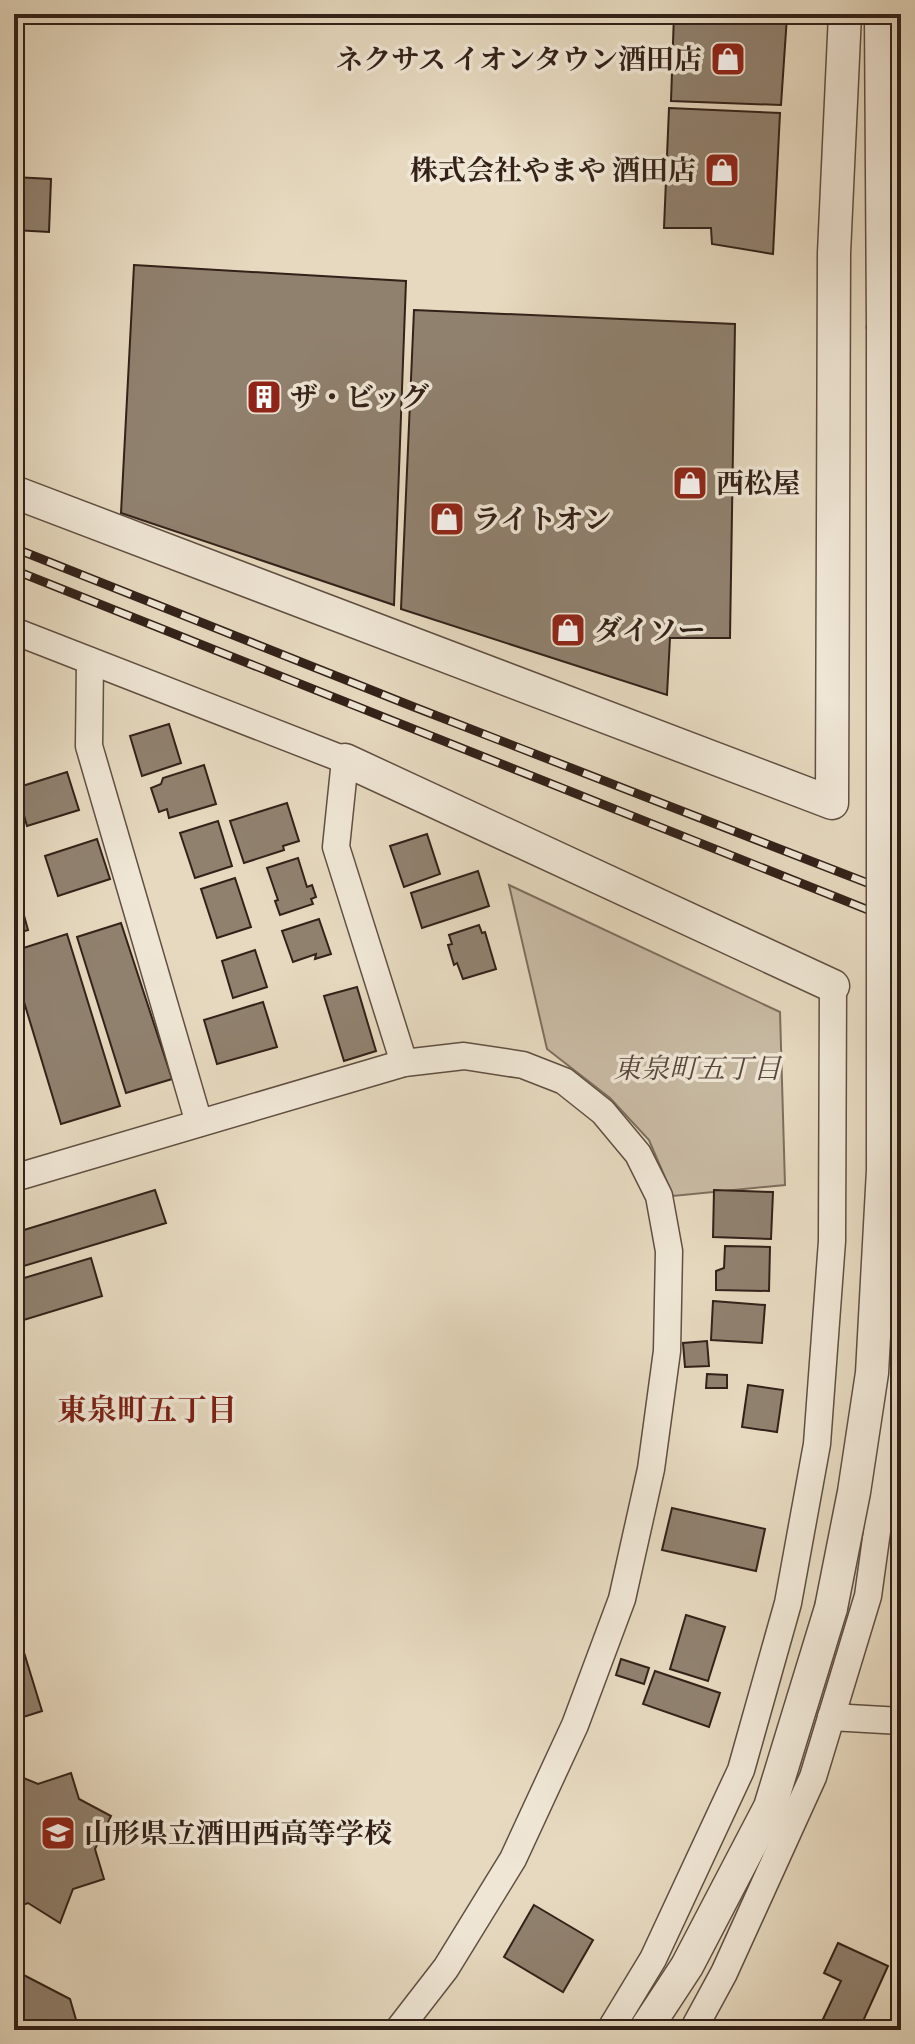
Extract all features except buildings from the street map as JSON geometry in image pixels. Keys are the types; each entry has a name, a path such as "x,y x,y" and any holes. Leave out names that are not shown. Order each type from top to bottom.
{"street":[{"path":"14,492 832,803 834,253 845,14"},
{"path":"645,2030 687,1966 770,1807 831,1608 854,1492 872,1373 883,1170 881,14"},
{"path":"14,631 345,760 833,986 832,1241 817,1444 788,1603 741,1770 653,1959 610,2030"},
{"path":"90,661 89,746 199,1123"},
{"path":"345,760 336,847 404,1063"},
{"path":"14,1178 404,1063 464,1056 523,1065 564,1081 603,1112 638,1154 659,1196 669,1251 665,1366 651,1469 622,1599 575,1725 513,1859 446,1968 398,2030"},
{"path":"693,2030 724,1973 813,1777 868,1596 901,1358"},
{"path":"831,1717 901,1721"}],"green space":[{"name":"東泉町五丁目","path":"509,885 780,1012 785,1185 673,1196 649,1140 610,1098 547,1049"}],"railway":[{"path":"14,548 901,896"},
{"path":"14,570 901,923"}],"place":[{"name":"ネクサス イオンタウン酒田店","path":"728,59"},
{"name":"株式会社やまや 酒田店","path":"722,170"},
{"name":"ザ・ビッグ","path":"264,397"},
{"name":"西松屋","path":"690,483"},
{"name":"ライトオン","path":"447,519"},
{"name":"ダイソー","path":"568,630"},
{"name":"山形県立酒田西高等学校","path":"58,1833"}],"district":[{"name":"東泉町五丁目","path":"147,1410"}]}
